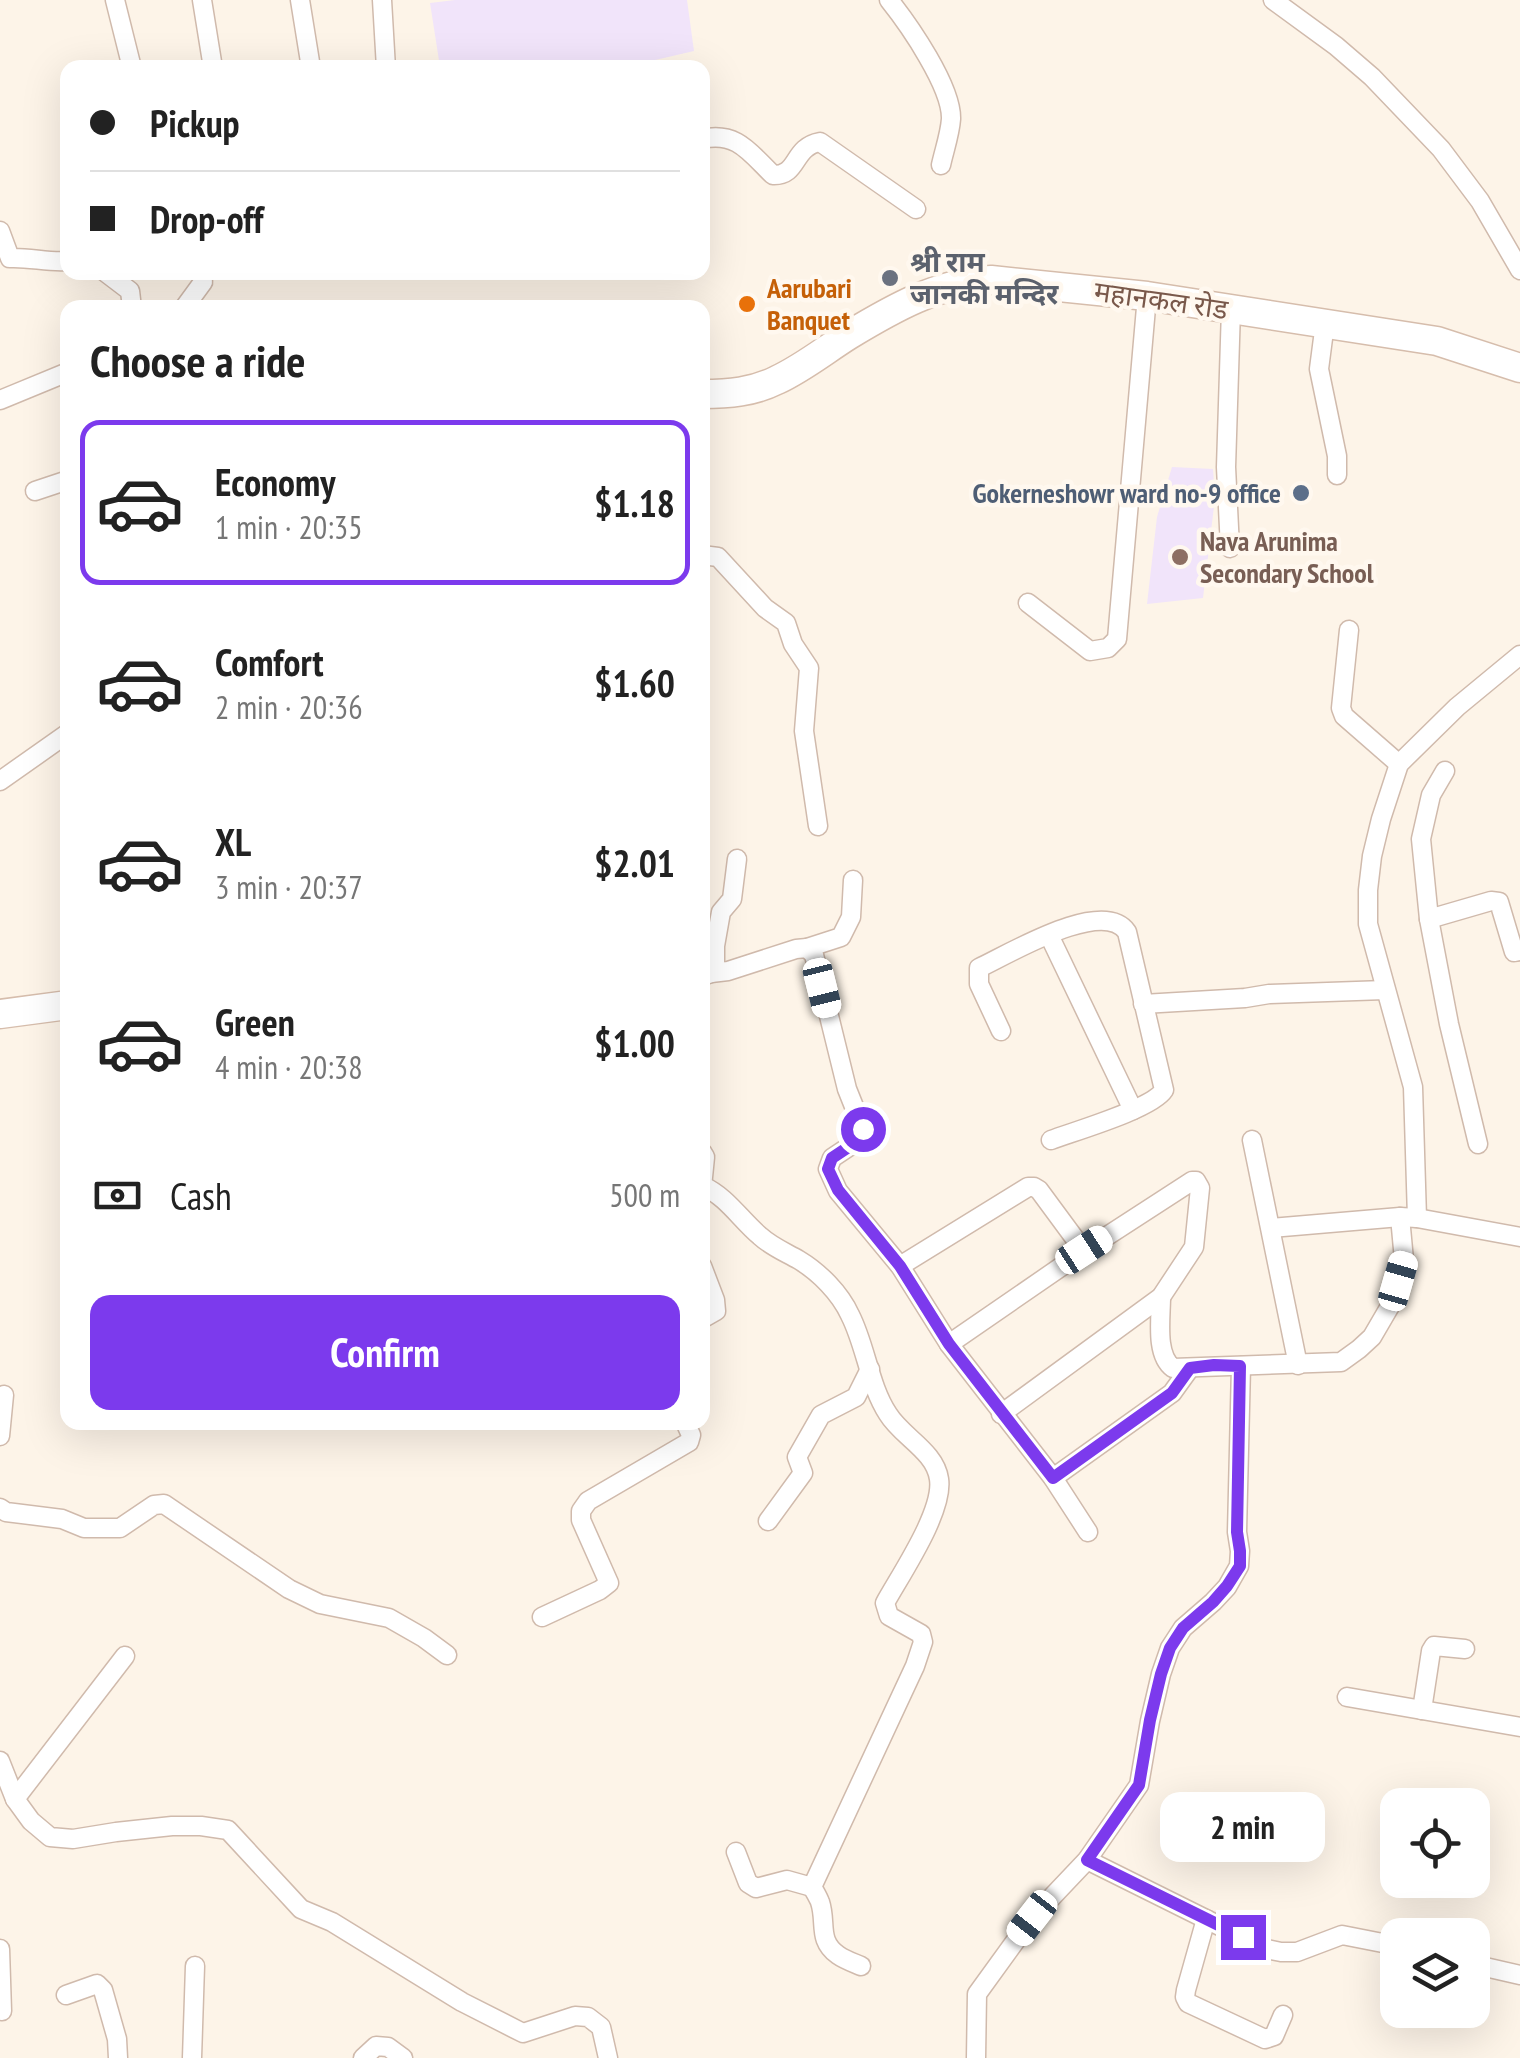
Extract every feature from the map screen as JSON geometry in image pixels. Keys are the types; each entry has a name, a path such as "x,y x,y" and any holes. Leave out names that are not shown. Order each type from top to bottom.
{"main road":[{"name":"महानकल रोड","path":"710,394 738,393 776,381 910,302 970,281 991,280 1147,296 1436,341 1520,368"},
{"path":"0,1014 60,1006"}],"street":[{"path":"115,0 130,60"},
{"path":"202,0 212,60"},
{"path":"300,0 309,60"},
{"path":"382,0 386,60"},
{"path":"888,0 911,30 946,97 951,117 941,166"},
{"path":"1273,0 1360,67 1441,149 1480,200 1520,270"},
{"path":"710,138 723,136 737,141 774,174 782,175 804,148 820,142 916,210"},
{"path":"1,239 10,258 60,262"},
{"path":"116,280 130,291 131,300"},
{"path":"190,300 203,282"},
{"path":"1028,603 1090,650 1108,648 1117,639 1147,296"},
{"path":"1230,548 1226,467 1232,309"},
{"path":"1324,324 1320,369 1337,456 1337,475"},
{"path":"0,400 60,375"},
{"path":"35,492 60,483"},
{"path":"710,556 718,557 766,608 786,622 792,644 809,668 804,731 818,826"},
{"path":"1349,630 1341,708 1344,716 1399,764"},
{"path":"1161,1297 1162,1352 1172,1368 1341,1362 1372,1337 1393,1301 1404,1260 1408,1218 1413,1087 1368,924 1368,890 1381,819 1399,764 1456,707 1520,655"},
{"path":"0,781 60,739"},
{"path":"1444,771 1431,795 1422,839 1429,919 1478,1144"},
{"path":"710,970 715,962 721,912 732,900 737,859"},
{"path":"710,973 840,937 851,916 853,880"},
{"path":"1429,919 1499,902 1514,952 1520,951"},
{"path":"1000,1032 979,984 979,968 1086,920 1121,924 1127,932 1164,1090 1160,1098 1133,1110 1051,1140"},
{"path":"1049,935 1133,1110"},
{"path":"807,948 814,954 847,1089 863,1129 862,1138 832,1158 828,1169 838,1190 900,1266 949,1344 1053,1478 1088,1532"},
{"path":"1143,1004 1385,990"},
{"path":"1252,1140 1298,1365"},
{"path":"949,1344 1084,1250 1196,1182 1200,1188 1194,1248 1161,1297 1001,1414"},
{"path":"900,1266 1028,1187 1039,1190 1084,1250"},
{"path":"710,1189 760,1236 824,1279 850,1312 890,1418 930,1458 939,1478 937,1507 885,1604 889,1616 921,1634 923,1642 812,1887"},
{"path":"1271,1228 1408,1218 1520,1238"},
{"path":"710,1287 716,1311 710,1314"},
{"path":"976,2058 977,1994 1032,1918 1087,1860 1139,1785 1150,1720 1170,1648 1183,1628 1227,1586 1240,1566 1240,1366"},
{"path":"1053,1478 1172,1393 1190,1368"},
{"path":"768,1521 803,1473 798,1457 814,1426 822,1416 856,1397 870,1369"},
{"path":"0,1436 4,1395"},
{"path":"542,1617 609,1582 581,1520 584,1506 690,1442 688,1430"},
{"path":"0,1508 62,1519 84,1528 120,1528 154,1505 164,1504 290,1590 320,1604 389,1618 447,1655"},
{"path":"1422,1710 1434,1646 1465,1649"},
{"path":"15,1799 124,1656"},
{"path":"1347,1698 1520,1727"},
{"path":"0,1761 15,1799 31,1821 50,1837 73,1839 172,1826 228,1830 301,1908 332,1922 462,2002 523,2033 575,2016 588,2017 601,2027 600,2055"},
{"path":"736,1852 748,1883 756,1888 787,1880 812,1887 820,1902 823,1936 838,1955 861,1966"},
{"path":"1087,1860 1266,1949 1307,1949 1342,1935 1380,1942"},
{"path":"1206,1918 1186,1990 1188,2003 1265,2039 1274,2036 1284,2015"},
{"path":"0,1949 2,2010"},
{"path":"192,2058 195,1966"},
{"path":"1490,1968 1520,1975"},
{"path":"66,1995 97,1984 103,1990 117,2039 118,2058"},
{"path":"363,2058 376,2046 388,2047 403,2058"}],"shaded area":[{"path":"687,0 694,51 655,60 439,60 430,3"},
{"name":"Nava Arunima Secondary School","path":"1172,467 1213,469 1215,498 1203,598 1147,604 1157,517"}],"place":[{"name":"श्री राम जानकी मन्दिर","path":"890,278"},
{"name":"Aarubari Banquet","path":"747,304"},
{"name":"Gokerneshowr ward no-9 office","path":"1301,493"},
{"name":"Nava Arunima Secondary School","path":"1180,557"}],"route":[{"path":"863,1129 862,1138 832,1158 828,1169 838,1190 900,1266 949,1344 1053,1478 1172,1393 1190,1368 1240,1366 1240,1566 1227,1586 1183,1628 1170,1648 1150,1720 1139,1785 1087,1860 1243,1937"}]}
